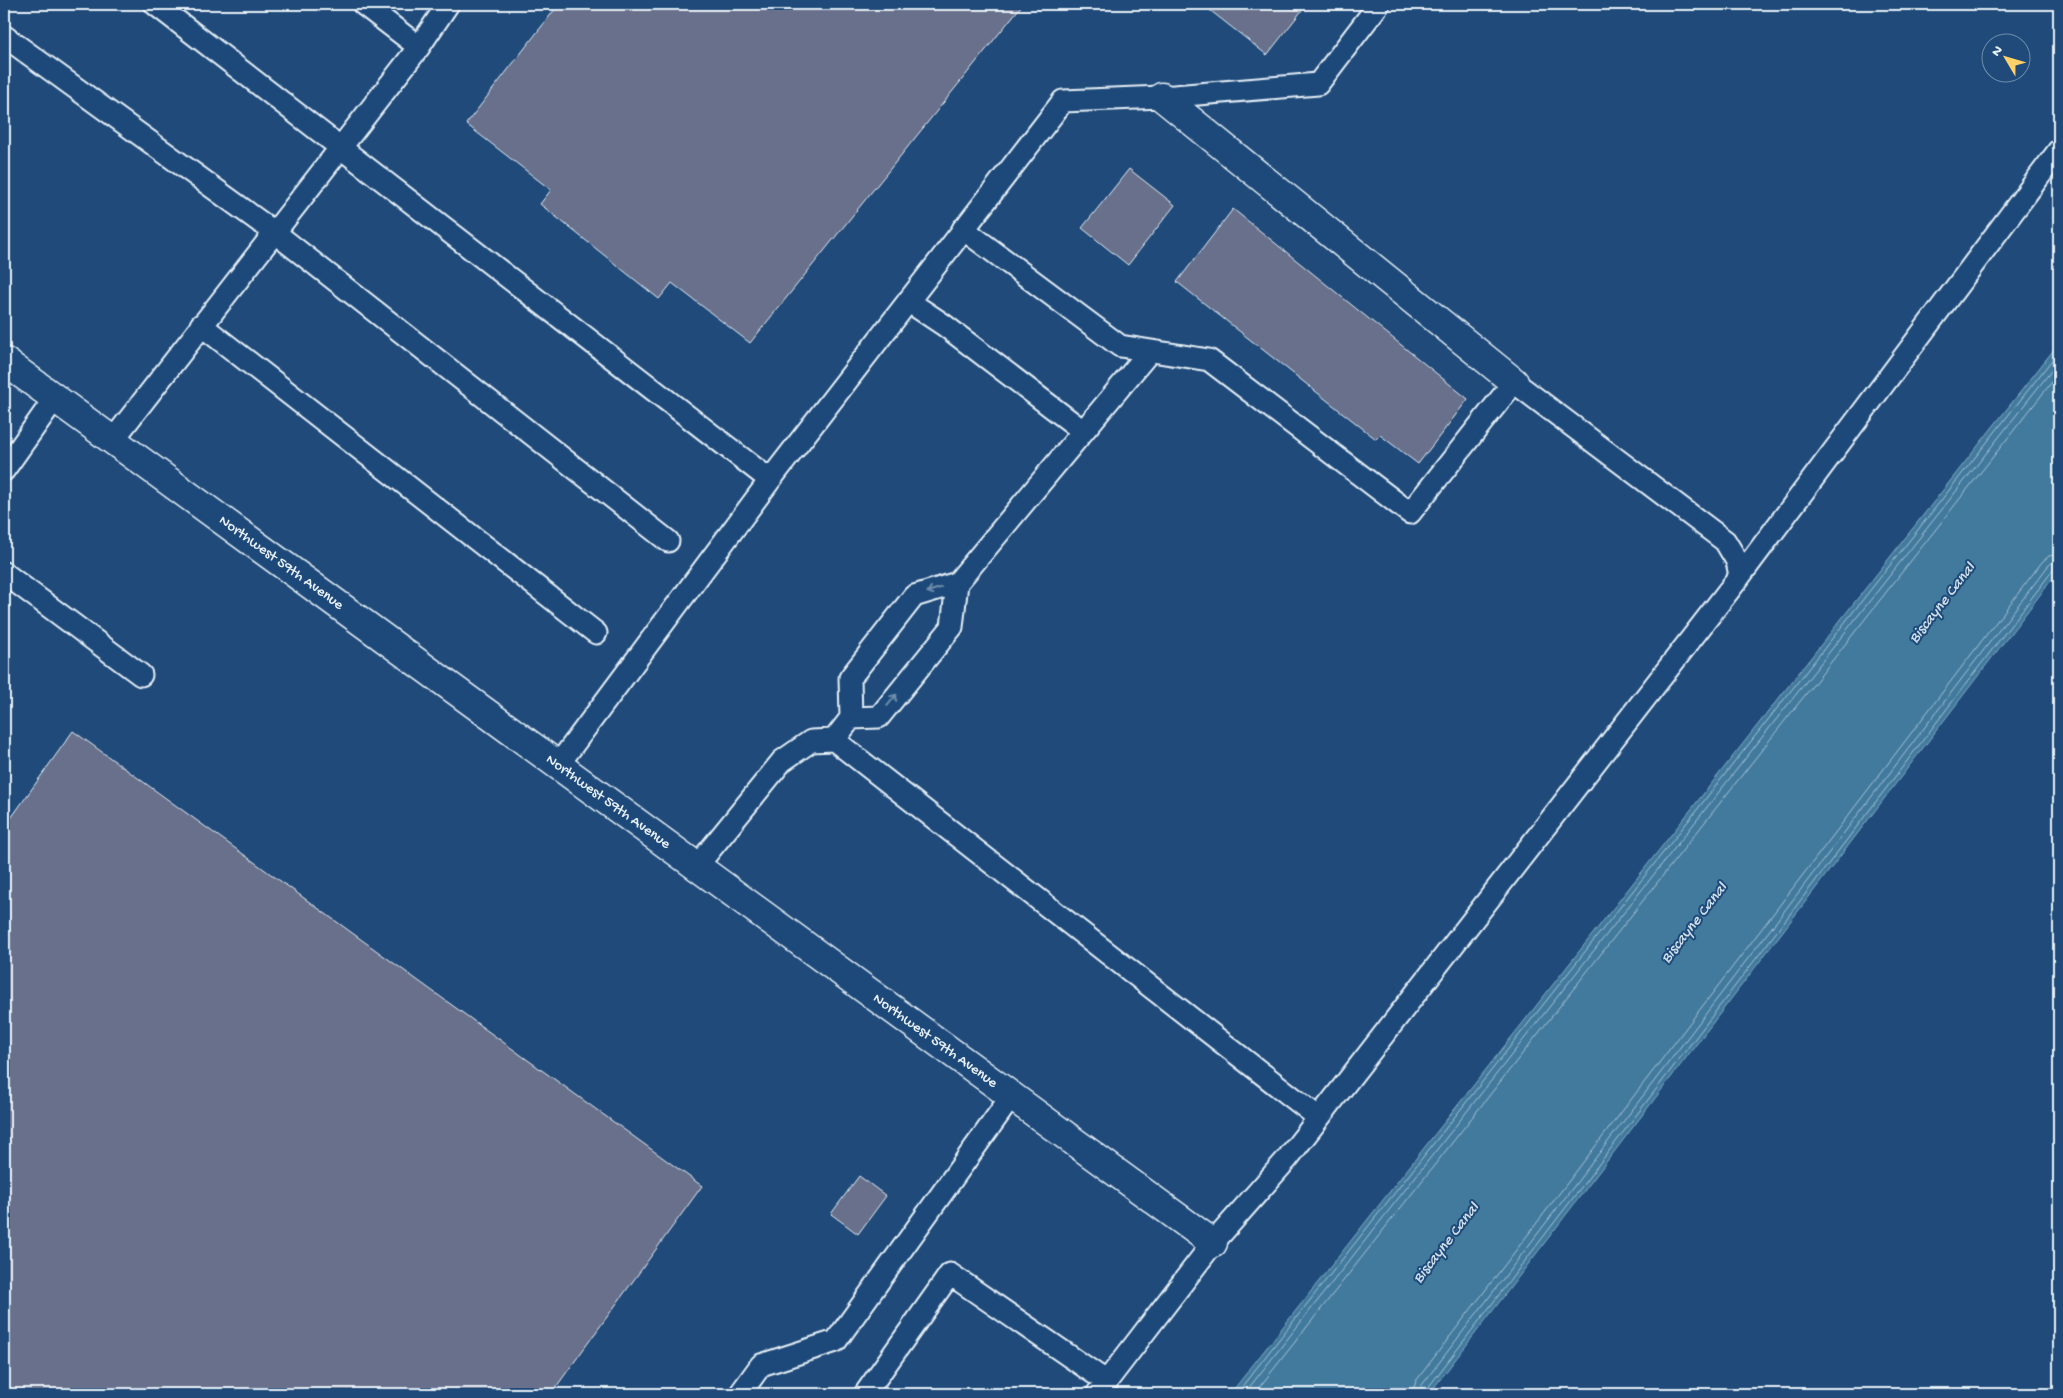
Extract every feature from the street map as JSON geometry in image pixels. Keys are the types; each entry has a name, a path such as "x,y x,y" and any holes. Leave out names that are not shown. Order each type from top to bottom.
{"street":[{"path":"1162,96 1514,382"},
{"name":"Northwest 59th Avenue","path":"4,361 1213,1243"}],"lane":[{"path":"155,4 770,480"},
{"path":"363,4 419,47"},
{"path":"112,440 419,47 448,4"},
{"path":"558,765 770,480 1063,101 1162,96 1318,84 1379,4"},
{"path":"4,36 274,232 668,541"},
{"path":"865,1394 950,1274 1102,1388 1213,1243 1287,1160 1320,1118 1740,576 2059,150"},
{"path":"964,229 1120,346 1209,360 1410,513 1514,382 1725,541 1737,561 1740,576"},
{"path":"908,301 944,325 1082,431"},
{"path":"201,325 596,632"},
{"path":"851,718 879,717 952,627 957,583 1150,351"},
{"path":"4,470 55,398"},
{"path":"4,573 141,675"},
{"path":"834,740 851,718 850,678 914,596 957,583"},
{"path":"697,866 782,761 811,741 834,740 1320,1118"},
{"path":"740,1394 761,1364 836,1341 1011,1097"}],"water":[{"name":"Biscayne Canal","path":"2059,343 2059,570 1429,1394 1230,1394"}],"building":[{"path":"559,4 1022,5 750,343 672,283 659,299 540,204 551,190 466,124"},
{"path":"1202,4 1307,4 1267,55"},
{"path":"1129,169 1175,205 1128,265 1082,228"},
{"path":"1233,209 1468,399 1418,464 1380,435 1376,439 1177,282"},
{"path":"73,731 702,1186 551,1394 4,1394 4,828"},
{"path":"859,1176 886,1196 858,1234 831,1214"}]}
